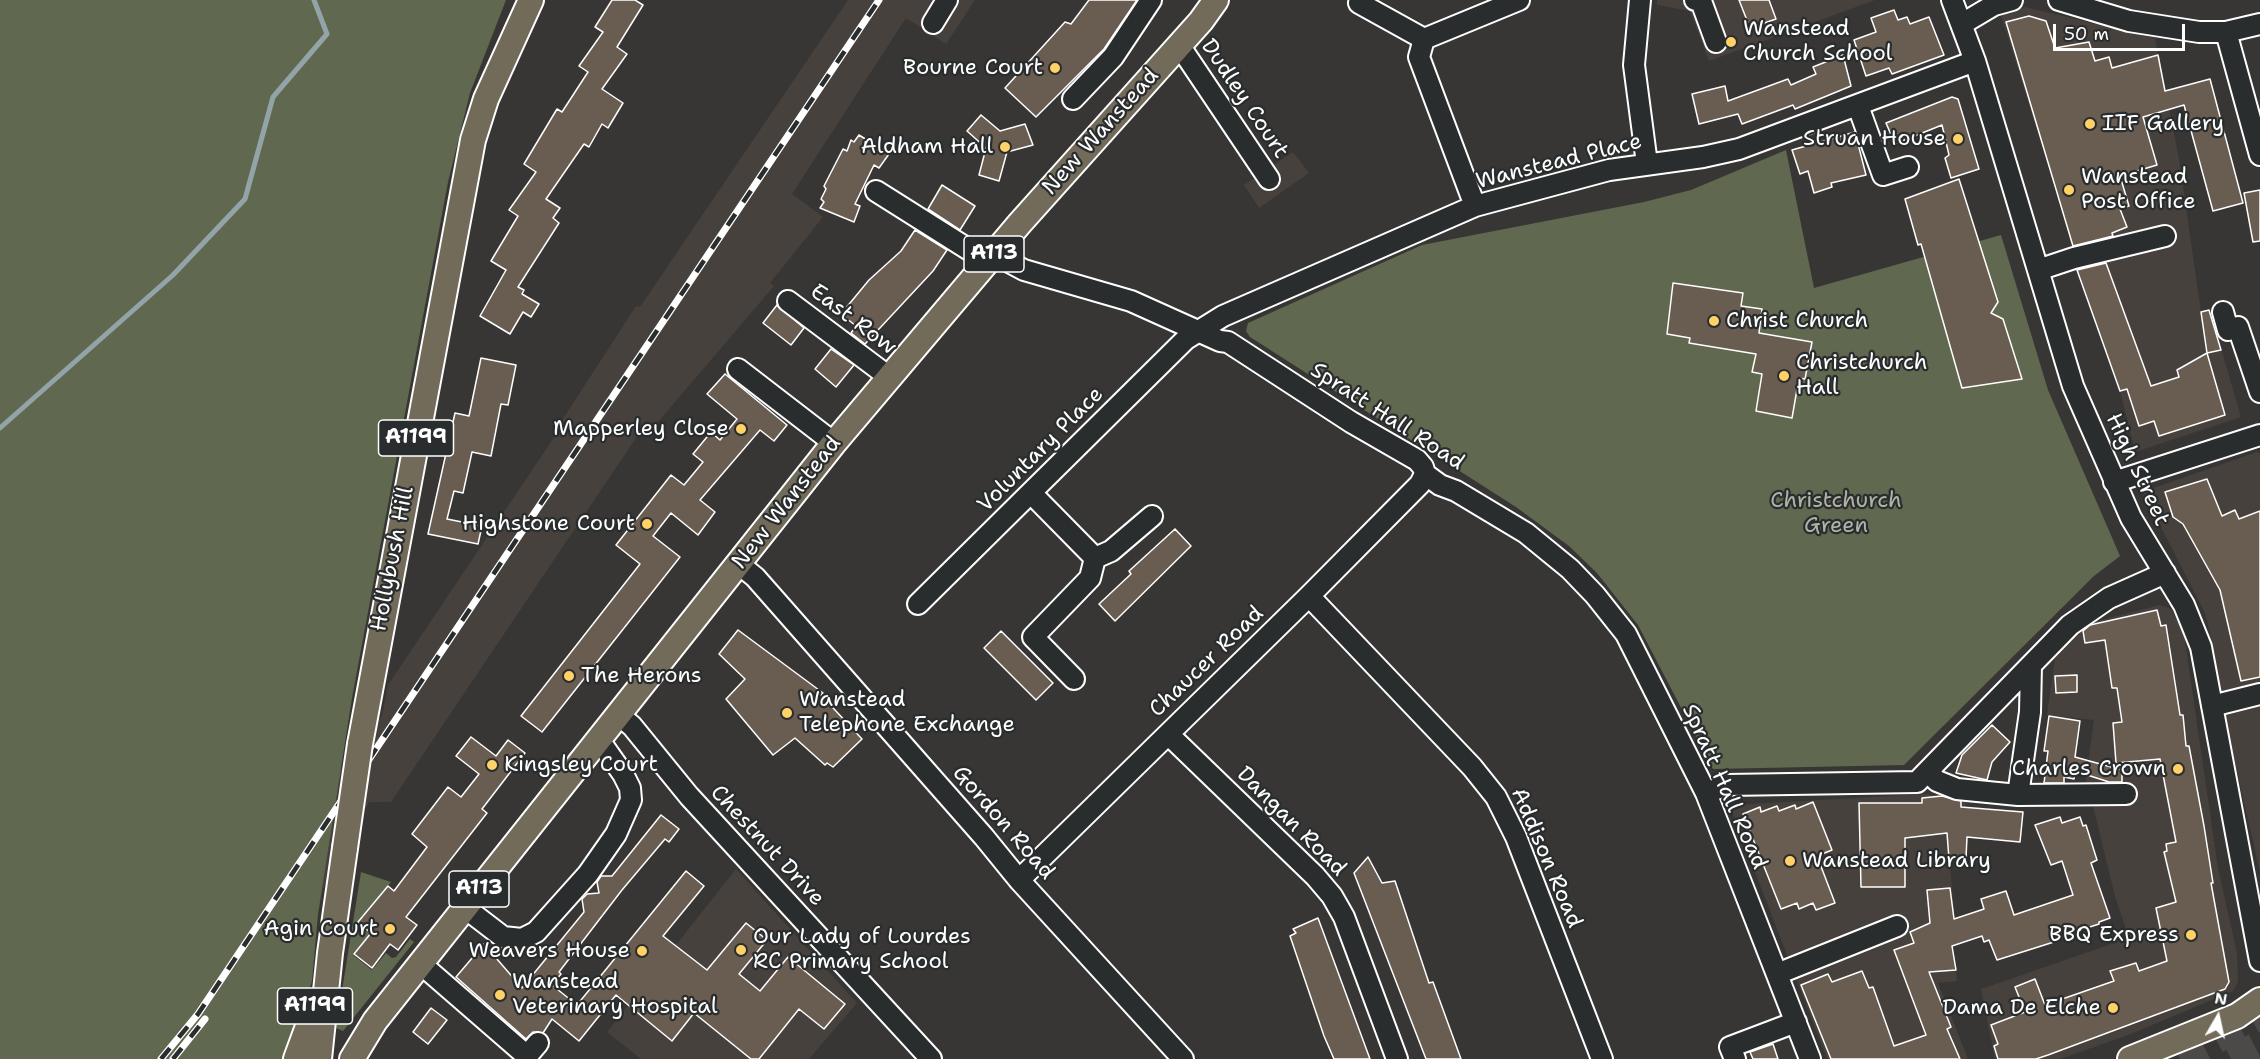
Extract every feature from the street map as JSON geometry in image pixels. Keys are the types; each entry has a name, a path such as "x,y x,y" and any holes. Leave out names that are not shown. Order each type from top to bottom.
{"main road":[{"name":"Hollybush Hill","path":"319,1059 330,953 360,744 473,140 486,99 531,0"},
{"name":"New Wanstead","path":"352,1059 375,1021 464,907 620,716 834,443 991,257 1179,45 1208,3"},
{"name":"Hollybush Hill","path":"296,1059 309,1027 330,953"},
{"path":"2130,1059 2237,1016 2260,1000"},
{"name":"New Wanstead","path":"333,1059 375,1021"}],"street":[{"path":"933,24 947,0"},
{"path":"1073,99 1113,57 1151,0"},
{"path":"1424,39 1519,0"},
{"path":"1640,0 1634,65 1647,164"},
{"path":"1695,0 1701,1 1716,42"},
{"name":"High Street","path":"1952,0 1975,61 2073,386 2131,518 2184,605 2201,647 2260,961"},
{"path":"1962,24 1994,5 2012,0"},
{"path":"2059,0 2129,21 2199,32 2226,32 2260,24"},
{"path":"1359,3 1424,39"},
{"path":"2226,32 2260,156"},
{"path":"1424,39 1419,57 1475,206"},
{"name":"Dudley Court","path":"1179,45 1269,179"},
{"name":"Wanstead Place","path":"1199,330 1223,316 1475,206 1586,175 1703,157 1739,149 1975,61"},
{"path":"1858,106 1883,175 1908,167"},
{"name":"Spratt Hall Road","path":"876,191 991,257 1024,270 1131,301 1184,326 1199,330 1220,342 1228,342 1351,422 1417,460 1424,467 1425,474 1448,490 1456,491 1526,533 1570,569 1595,595 1626,634 1706,793 1810,1059"},
{"path":"2038,270 2074,258 2165,236"},
{"name":"East Row","path":"788,301 889,377"},
{"path":"2223,312 2228,330 2238,327 2260,392"},
{"name":"Voluntary Place","path":"918,604 1032,494 1186,339 1199,330"},
{"path":"738,369 834,443"},
{"path":"2114,482 2260,435"},
{"name":"Chaucer Road","path":"1019,880 1309,596 1420,484 1425,474"},
{"path":"1032,494 1095,558"},
{"path":"1095,558 1111,552 1152,516"},
{"path":"1074,679 1033,637 1090,578 1095,558"},
{"name":"Gordon Road","path":"740,565 755,577 984,837 1019,880 1183,1059"},
{"path":"1706,793 1727,785 1917,782 2070,625 2109,598 2165,573"},
{"name":"Addison Road","path":"1309,596 1472,767 1496,797 1516,837 1602,1059"},
{"path":"2018,795 2030,712 2031,665"},
{"path":"2212,706 2260,694"},
{"name":"Chestnut Drive","path":"620,716 632,726 696,804 931,1059"},
{"name":"Dangan Road","path":"1168,734 1315,876 1332,897 1344,917 1397,1059"},
{"path":"464,907 503,937 522,939 536,932 588,874 616,834 631,801 630,788 624,774 599,740"},
{"path":"1928,772 1937,781 1958,789 2018,795 2126,794"},
{"path":"1777,974 1897,926"},
{"path":"421,964 528,1056 538,1043"},
{"path":"1734,1059 1730,1047 1796,1022"}],"shaded area":[{"path":"848,0 975,0 946,44 906,18 792,194 823,217 770,283 774,286 646,436 640,432 391,802 369,802 323,889 318,914 117,1059 382,716 388,685 557,433 555,431 636,306 640,307"},
{"name":"Wanstead Church School","path":"1657,0 1875,0 1709,61 1690,11 1657,5"},
{"path":"2025,7 2155,38 2179,159 2204,333 2216,331 2241,417 2135,452 2120,391 2075,263 2066,223 2001,15"},
{"path":"1293,152 1309,173 1259,208 1244,185"},
{"path":"2257,452 2260,454 2260,872 2216,679 2215,654 2205,613 2144,494 2145,491"},
{"path":"2160,605 2171,609 2184,634 2218,868 2237,953 2238,981 2233,991 2131,1034 2060,1059 1995,1059 1981,989 2129,938 2115,896 2092,802 2032,807 2035,785 2085,786 2094,720 2047,715 2055,659 2086,624"},
{"path":"1925,794 1957,797 1968,802 1961,809 1947,835 1955,921 1952,941 1957,981 1938,983 1968,1059 1827,1059 1732,812 1732,805"},
{"name":"Our Lady of Lourdes RC Primary School","path":"736,869 857,1003 809,1059 641,1059 607,1032"}],"green space":[{"path":"0,0 506,0 470,93 448,182 352,698 318,914 312,981 289,1059 0,1059"},
{"name":"Christchurch Green","path":"1786,150 1814,288 2001,235 2048,390 2120,556 2094,576 1904,765 1713,769 1638,625 1597,573 1569,546 1516,507 1250,337 1246,331 1248,323 1422,245 1644,202 1691,190"},
{"path":"361,872 391,882 359,922 371,933 353,955 372,970 386,953 392,958 396,957 410,939 414,942 343,1031 336,1028"}],"building":[{"path":"612,0 635,0 643,5 617,47 627,54 602,89 623,103 608,128 602,124 589,147 584,144 546,199 560,208 553,218 559,223 518,287 524,290 522,294 539,304 531,317 523,312 510,334 480,316 506,270 491,261 518,216 509,210 536,172 524,164 557,109 562,112 588,72 579,66 603,32 595,27"},
{"name":"Bourne Court","path":"1089,0 1137,0 1104,49 1036,117 1005,88 1065,22 1071,24"},
{"path":"1739,0 1769,0 1776,19 1750,28"},
{"path":"1894,10 1898,20 1907,17 1910,24 1929,17 1944,55 1892,74 1889,68 1866,76 1854,40 1876,32 1871,18"},
{"path":"2029,16 2046,21 2055,48 2089,42 2095,61 2109,57 2112,68 2158,55 2165,91 2210,79 2243,203 2213,211 2184,105 2143,117 2157,165 2120,176 2129,206 2120,209 2127,227 2112,233 2113,236 2073,246 2006,22"},
{"path":"1843,55 1851,86 1795,109 1793,105 1742,124 1738,114 1699,124 1692,94 1725,86 1728,101 1788,79 1791,85 1816,74 1813,67"},
{"name":"Struan House","path":"1952,97 1958,99 1979,169 1951,178 1945,158 1949,155 1942,125 1895,144 1886,123"},
{"name":"Aldham Hall","path":"981,115 1000,131 1025,124 1033,145 1007,152 999,181 979,175 986,148 967,131"},
{"path":"1855,132 1866,175 1831,183 1832,187 1814,193 1808,171 1800,174 1792,150"},
{"path":"859,135 889,154 879,168 874,165 855,204 860,206 854,222 820,208 824,202 821,199 826,189 824,186 843,149 847,151 851,140 854,142"},
{"path":"1959,179 1998,302 1991,313 2003,319 2022,379 1962,388 1921,244 1918,245 1905,199"},
{"path":"942,185 975,206 960,230 928,209"},
{"path":"2260,190 2260,241 2253,242 2244,193"},
{"path":"915,230 947,250 933,271 865,344 851,333 856,326 841,314 869,280 901,251"},
{"path":"2106,263 2151,386 2179,377 2177,370 2207,353 2225,415 2159,436 2154,421 2139,426 2127,389 2120,391 2077,270"},
{"path":"1673,283 1743,293 1741,306 1762,309 1759,333 1812,342 1805,379 1799,378 1792,418 1756,411 1762,374 1752,372 1756,354 1689,343 1690,338 1667,334"},
{"path":"777,305 804,328 791,345 763,323"},
{"path":"2209,310 2221,350 2207,353 2201,312"},
{"path":"831,349 854,365 836,387 815,369"},
{"path":"481,358 516,365 508,405 501,404 491,456 472,452 463,493 454,491 447,519 482,526 478,544 428,534 455,413 469,416"},
{"path":"725,374 787,425 774,441 760,430 700,500 715,512 698,535 671,513 653,536 680,557 542,732 521,716 640,564 616,545 671,475 684,485 703,462 693,454 711,432 720,440 737,419 707,394"},
{"path":"2207,479 2222,516 2235,510 2239,519 2260,511 2260,677 2241,681 2220,590 2183,524 2173,517 2165,492"},
{"path":"1175,529 1191,546 1115,621 1099,604 1131,574 1129,571"},
{"path":"2157,610 2161,626 2166,625 2180,715 2183,715 2186,746 2189,746 2204,826 2213,883 2211,883 2229,982 2225,989 2036,1059 1998,1059 1994,1046 1998,1044 1991,1025 2025,1012 2015,987 2035,979 2045,1005 2114,981 2110,971 2136,963 2139,971 2167,961 2156,908 2176,902 2164,852 2167,851 2166,844 2176,842 2160,759 2116,763 2113,723 2122,722 2117,688 2112,688 2105,640 2085,643 2083,631 2090,625"},
{"name":"Wanstead Telephone Exchange","path":"738,630 823,693 821,695 862,739 833,767 827,763 825,765 795,738 773,755 726,699 745,679 719,654"},
{"path":"1001,631 1053,683 1036,700 984,648"},
{"path":"2077,675 2077,692 2056,693 2055,676"},
{"path":"2049,716 2080,721 2075,757 2122,770 2122,782 2109,782 2075,771 2074,779 2064,777 2064,783 2044,783 2048,751 2044,751"},
{"path":"1992,725 2010,742 1992,762 1987,780 1956,773 1962,755"},
{"path":"471,737 496,756 508,740 525,753 482,809 487,813 406,917 417,925 398,950 390,944 372,968 354,954 371,933 358,922 388,886 394,891 427,847 412,834 448,787 461,797 479,774 456,756"},
{"path":"1942,796 1961,801 1961,807 2023,812 2020,842 1967,837 1966,858 1949,859 1947,833 1905,838 1905,887 1861,887 1859,803 1922,803 1922,798"},
{"name":"Wanstead Library","path":"1813,802 1832,850 1817,856 1835,903 1816,910 1813,903 1799,909 1797,903 1781,909 1743,814 1760,807 1761,812 1777,806 1779,811 1795,805 1796,809"},
{"path":"661,815 679,829 669,842 665,839 622,890 559,972 561,974 552,985 577,1005 686,871 704,886 663,936 707,970 746,923 767,940 739,974 760,991 788,957 845,1004 824,1029 799,1009 759,1059 751,1059 694,1013 672,1041 616,995 579,1041 552,1019 543,1033 533,1032 526,1039 456,977 484,944 522,988 584,912 582,899 587,894 599,893 597,882 601,876 612,876"},
{"path":"2060,817 2062,823 2080,817 2083,826 2086,825 2097,860 2091,863 2110,918 2099,924 2056,938 2057,941 1997,960 1989,940 1984,942 1982,936 1952,946 1956,970 1929,972 1951,1027 1947,1029 1960,1059 1831,1059 1801,985 1828,974 1832,982 1862,971 1869,988 1873,987 1894,1046 1926,1035 1894,950 1914,943 1910,932 1930,923 1927,890 1950,888 1954,919 1984,909 1981,899 2006,891 2014,915 2073,895 2062,861 2051,865 2035,825"},
{"path":"1368,857 1382,883 1395,881 1429,983 1433,982 1461,1059 1426,1059 1354,873"},
{"path":"1318,918 1370,1059 1334,1059 1324,1036 1290,936 1296,933 1293,929"},
{"path":"431,1008 447,1020 428,1044 413,1032"},
{"path":"1773,1044 1778,1059 1753,1059 1750,1052"}],"waterway":[{"path":"0,428 173,275 245,199 273,97 327,34 314,0"}],"tunnel":[{"path":"2180,1059 2260,1017"},
{"path":"2231,1059 2260,1044"}],"railway":[{"path":"161,1059 198,1014 879,0"},
{"path":"173,1059 205,1019"}],"place":[{"name":"Wanstead Church School","path":"1731,42"},
{"name":"Bourne Court","path":"1055,68"},
{"name":"IIF Gallery","path":"2090,124"},
{"name":"Struan House","path":"1958,139"},
{"name":"Aldham Hall","path":"1005,147"},
{"name":"Wanstead Post Office","path":"2069,190"},
{"name":"Christ Church","path":"1714,321"},
{"name":"Christchurch Hall","path":"1784,376"},
{"name":"Mapperley Close","path":"741,429"},
{"name":"Highstone Court","path":"647,524"},
{"name":"The Herons","path":"569,676"},
{"name":"Wanstead Telephone Exchange","path":"787,713"},
{"name":"Kingsley Court","path":"492,765"},
{"name":"Charles Crown","path":"2178,769"},
{"name":"Wanstead Library","path":"1790,861"},
{"name":"Agin Court","path":"390,929"},
{"name":"BBQ Express","path":"2191,935"},
{"name":"Our Lady of Lourdes RC Primary School","path":"741,950"},
{"name":"Weavers House","path":"642,951"},
{"name":"Wanstead Veterinary Hospital","path":"500,995"},
{"name":"Dama De Elche","path":"2113,1008"}]}
